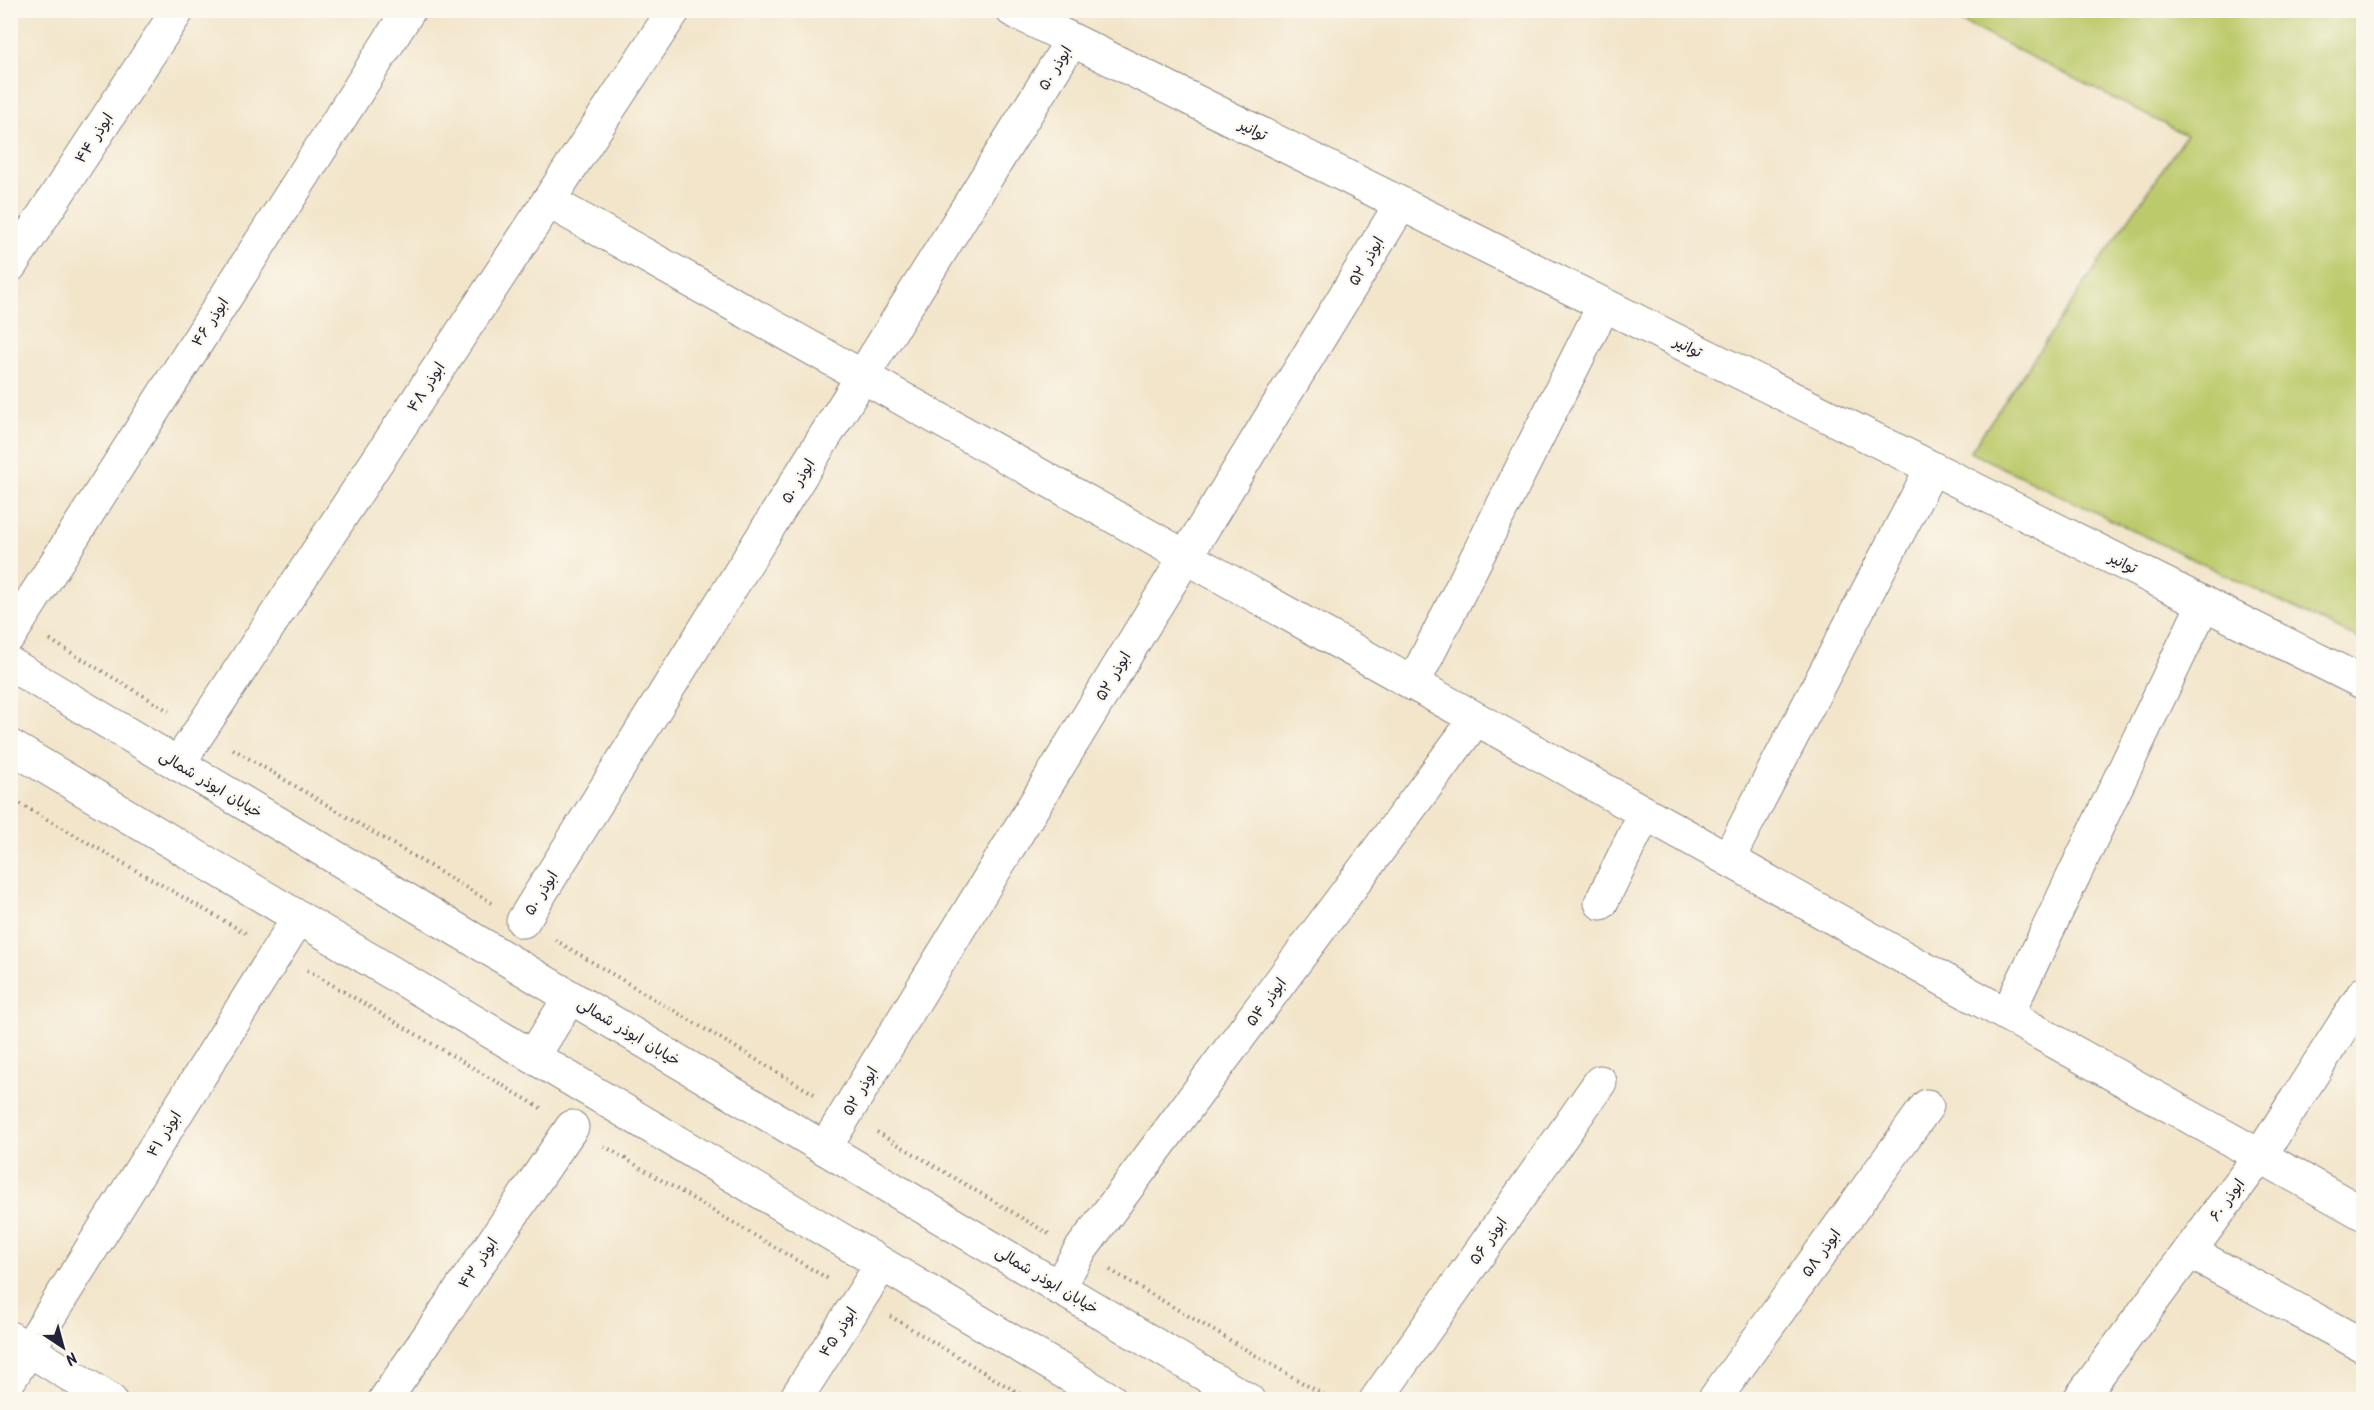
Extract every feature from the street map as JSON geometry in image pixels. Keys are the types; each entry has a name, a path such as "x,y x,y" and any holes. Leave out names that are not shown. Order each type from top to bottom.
{"street":[{"name":"ابوذر ۴۴","path":"10,266 178,10"},
{"name":"ابوذر ۴۶","path":"14,628 409,10"},
{"name":"ابوذر ۴۸","path":"178,764 674,10"},
{"name":"توانیر","path":"1012,10 2364,683"},
{"name":"ابوذر ۵۰","path":"523,921 1072,40"},
{"path":"548,201 2364,1214"},
{"name":"ابوذر ۵۲","path":"825,1148 1401,204"},
{"path":"1413,684 1604,305"},
{"path":"1728,859 1932,468"},
{"path":"2007,1015 2204,603"},
{"name":"خیابان ابوذر شمالی","path":"10,664 1248,1400"},
{"name":"ابوذر ۵۴","path":"1059,1288 1079,1252 1476,719"},
{"path":"10,746 1108,1399"},
{"path":"1601,903 1645,813"},
{"name":"ابوذر ۴۱","path":"10,1379 20,1344 299,917"},
{"name":"ابوذر ۶۰","path":"2079,1400 2260,1156 2364,993"},
{"path":"533,1057 570,997"},
{"name":"ابوذر ۵۶","path":"1376,1400 1600,1082"},
{"name":"ابوذر ۵۸","path":"1714,1400 1927,1106"},
{"name":"ابوذر ۴۳","path":"385,1400 572,1127"},
{"path":"2190,1252 2364,1346"},
{"name":"ابوذر ۴۵","path":"795,1400 882,1264"},
{"path":"20,1344 110,1400"}],"path":[{"path":"14,628 200,730 1332,1400"},
{"path":"10,798 278,952 1030,1400"}],"green space":[{"path":"1957,10 2363,11 2363,641 1970,452 2186,135 1952,17"}]}
